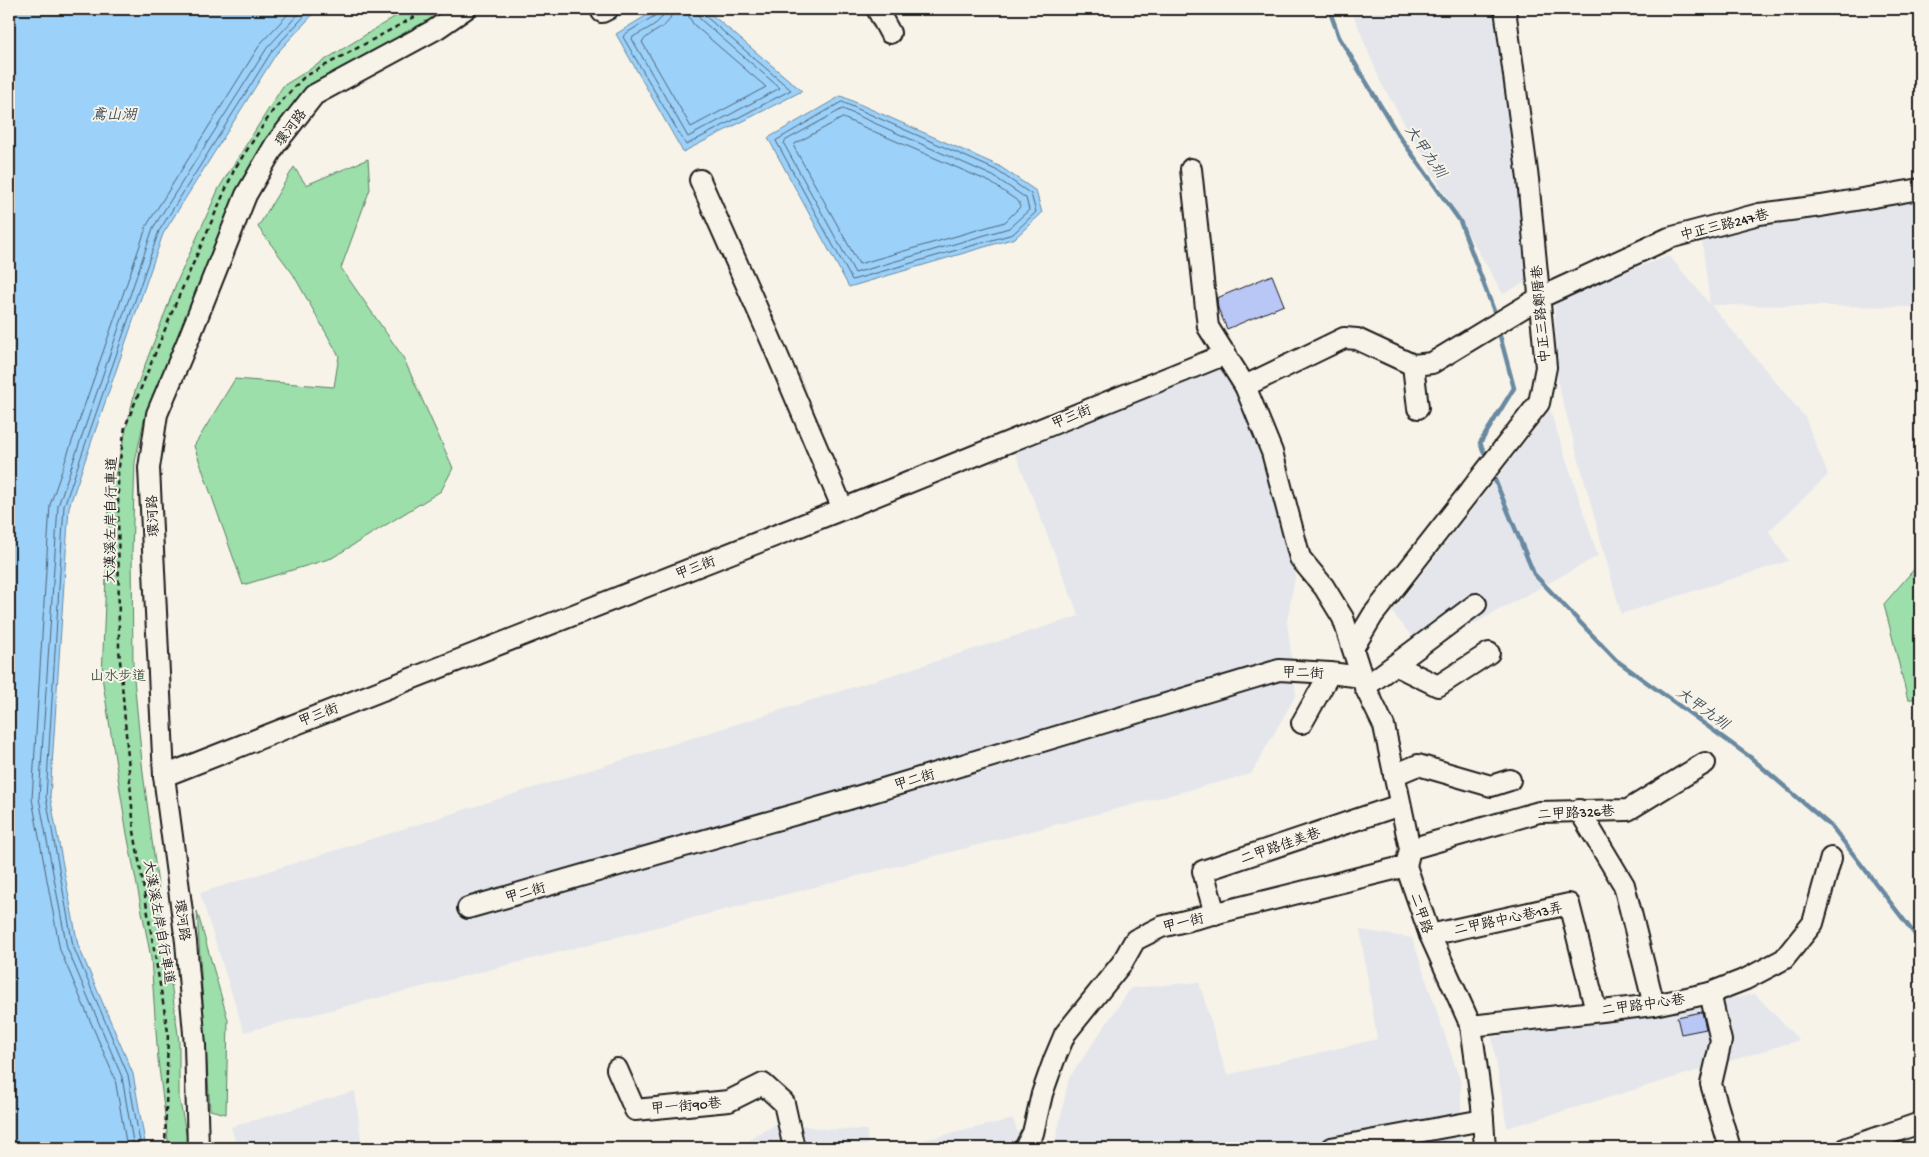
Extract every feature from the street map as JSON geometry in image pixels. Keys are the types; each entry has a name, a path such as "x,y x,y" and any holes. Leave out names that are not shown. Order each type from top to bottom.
{"street":[{"name":"環河路","path":"198,1148 195,1045 187,951 164,776 149,468 157,414 246,195 275,146 314,95 436,29 465,9"},
{"path":"877,9 890,33"},
{"name":"中正三路鄭厝巷","path":"1353,648 1373,615 1539,403 1546,367 1528,179 1505,9"},
{"path":"1191,169 1208,327 1245,386 1272,452 1300,558 1324,587 1343,618 1363,682 1395,665 1476,604"},
{"path":"700,180 843,509"},
{"name":"中正三路247巷","path":"1413,365 1432,363 1539,298 1669,238 1759,214 1821,206 1920,189"},
{"path":"1245,386 1344,338 1357,339 1413,365 1418,408"},
{"name":"甲三街","path":"164,776 843,509 1226,354"},
{"path":"1395,665 1438,686 1489,653"},
{"name":"甲二街","path":"468,908 856,797 1279,670 1330,673 1363,682"},
{"path":"1302,723 1330,673"},
{"name":"二甲路","path":"1363,682 1384,726 1400,805 1408,857 1430,935 1471,1026 1485,1148"},
{"name":"二甲路326巷","path":"1408,857 1539,812 1628,810 1705,763"},
{"path":"1394,775 1418,765 1491,786 1510,780"},
{"name":"二甲路佳美巷","path":"1215,914 1203,871 1400,805"},
{"path":"1579,810 1624,885 1654,1005"},
{"name":"甲一街","path":"1025,1148 1033,1133 1042,1094 1065,1034 1122,963 1135,940 1161,927 1336,882 1408,857"},
{"name":"二甲路中心巷","path":"1471,1026 1596,1010 1654,1005 1710,993 1746,979 1784,959 1813,923 1831,858"},
{"name":"二甲路中心巷13弄","path":"1430,935 1568,904 1596,1010"},
{"path":"1710,993 1721,1041 1711,1084 1730,1148"},
{"name":"甲一街90巷","path":"617,1069 634,1110 729,1101 763,1084 784,1103 794,1148"},
{"path":"1332,1148 1483,1120"},
{"path":"1847,1148 1920,1123"}],"path":[{"name":"大漢溪左岸自行車道","path":"165,1148 168,1032 134,831 119,648 118,473 125,427 175,305 236,168 274,109 304,78 429,9"}],"shaded area":[{"path":"1351,9 1499,9 1527,281 1503,294 1381,83"},
{"path":"1920,197 1920,307 1711,305 1805,417 1828,475 1769,531 1788,561 1621,614 1558,384 1554,297 1669,256 1710,304 1701,233"},
{"path":"1230,366 1298,561 1287,621 1296,695 1251,774 244,1032 200,893 1079,616 1014,450"},
{"path":"1550,410 1598,556 1424,651 1392,612"},
{"path":"1360,930 1412,938 1461,1083 1461,1148 1054,1148 1069,1078 1131,988 1199,982 1227,1075 1377,1039"},
{"path":"1755,994 1799,1040 1507,1128 1492,1037"},
{"path":"355,1091 362,1148 237,1148 231,1127"},
{"path":"1013,1119 1023,1148 889,1148"},
{"path":"785,1121 820,1129 867,1130 868,1148 743,1148 755,1135"}],"green space":[{"name":"山水步道","path":"407,9 452,9 357,62 250,171 215,244 144,420 135,462 132,551 133,668 143,773 179,1042 179,1097 189,1148 169,1148 158,1060 151,958 127,834 102,677 109,501 135,391 176,284 219,188 283,86"},
{"path":"368,159 370,189 341,268 403,357 453,468 441,491 332,558 243,585 194,446 235,379 334,387 339,356 293,274 258,227 294,167 306,185"},
{"path":"1920,565 1920,697 1908,700 1884,604 1916,567"},
{"path":"197,911 228,1020 226,1114 210,1110"}],"water":[{"name":"鳶山湖","path":"9,9 318,9 276,54 163,234 69,507 50,796 78,945 133,1074 146,1148 9,1148"},
{"path":"657,9 705,9 802,91 683,152 616,34"},
{"path":"841,96 999,166 1036,191 1042,213 1015,238 849,287 768,138"}],"building":[{"path":"1272,275 1284,305 1227,329 1218,308 1217,298"},
{"path":"1702,1012 1706,1029 1681,1034 1677,1017"}],"waterway":[{"name":"大甲九圳","path":"1329,9 1339,37 1397,133 1460,221 1494,311"},
{"name":"大甲九圳","path":"1484,452 1480,443 1514,388 1500,336"},
{"name":"大甲九圳","path":"1495,480 1534,574 1616,660 1750,757 1833,828 1920,941"}]}
